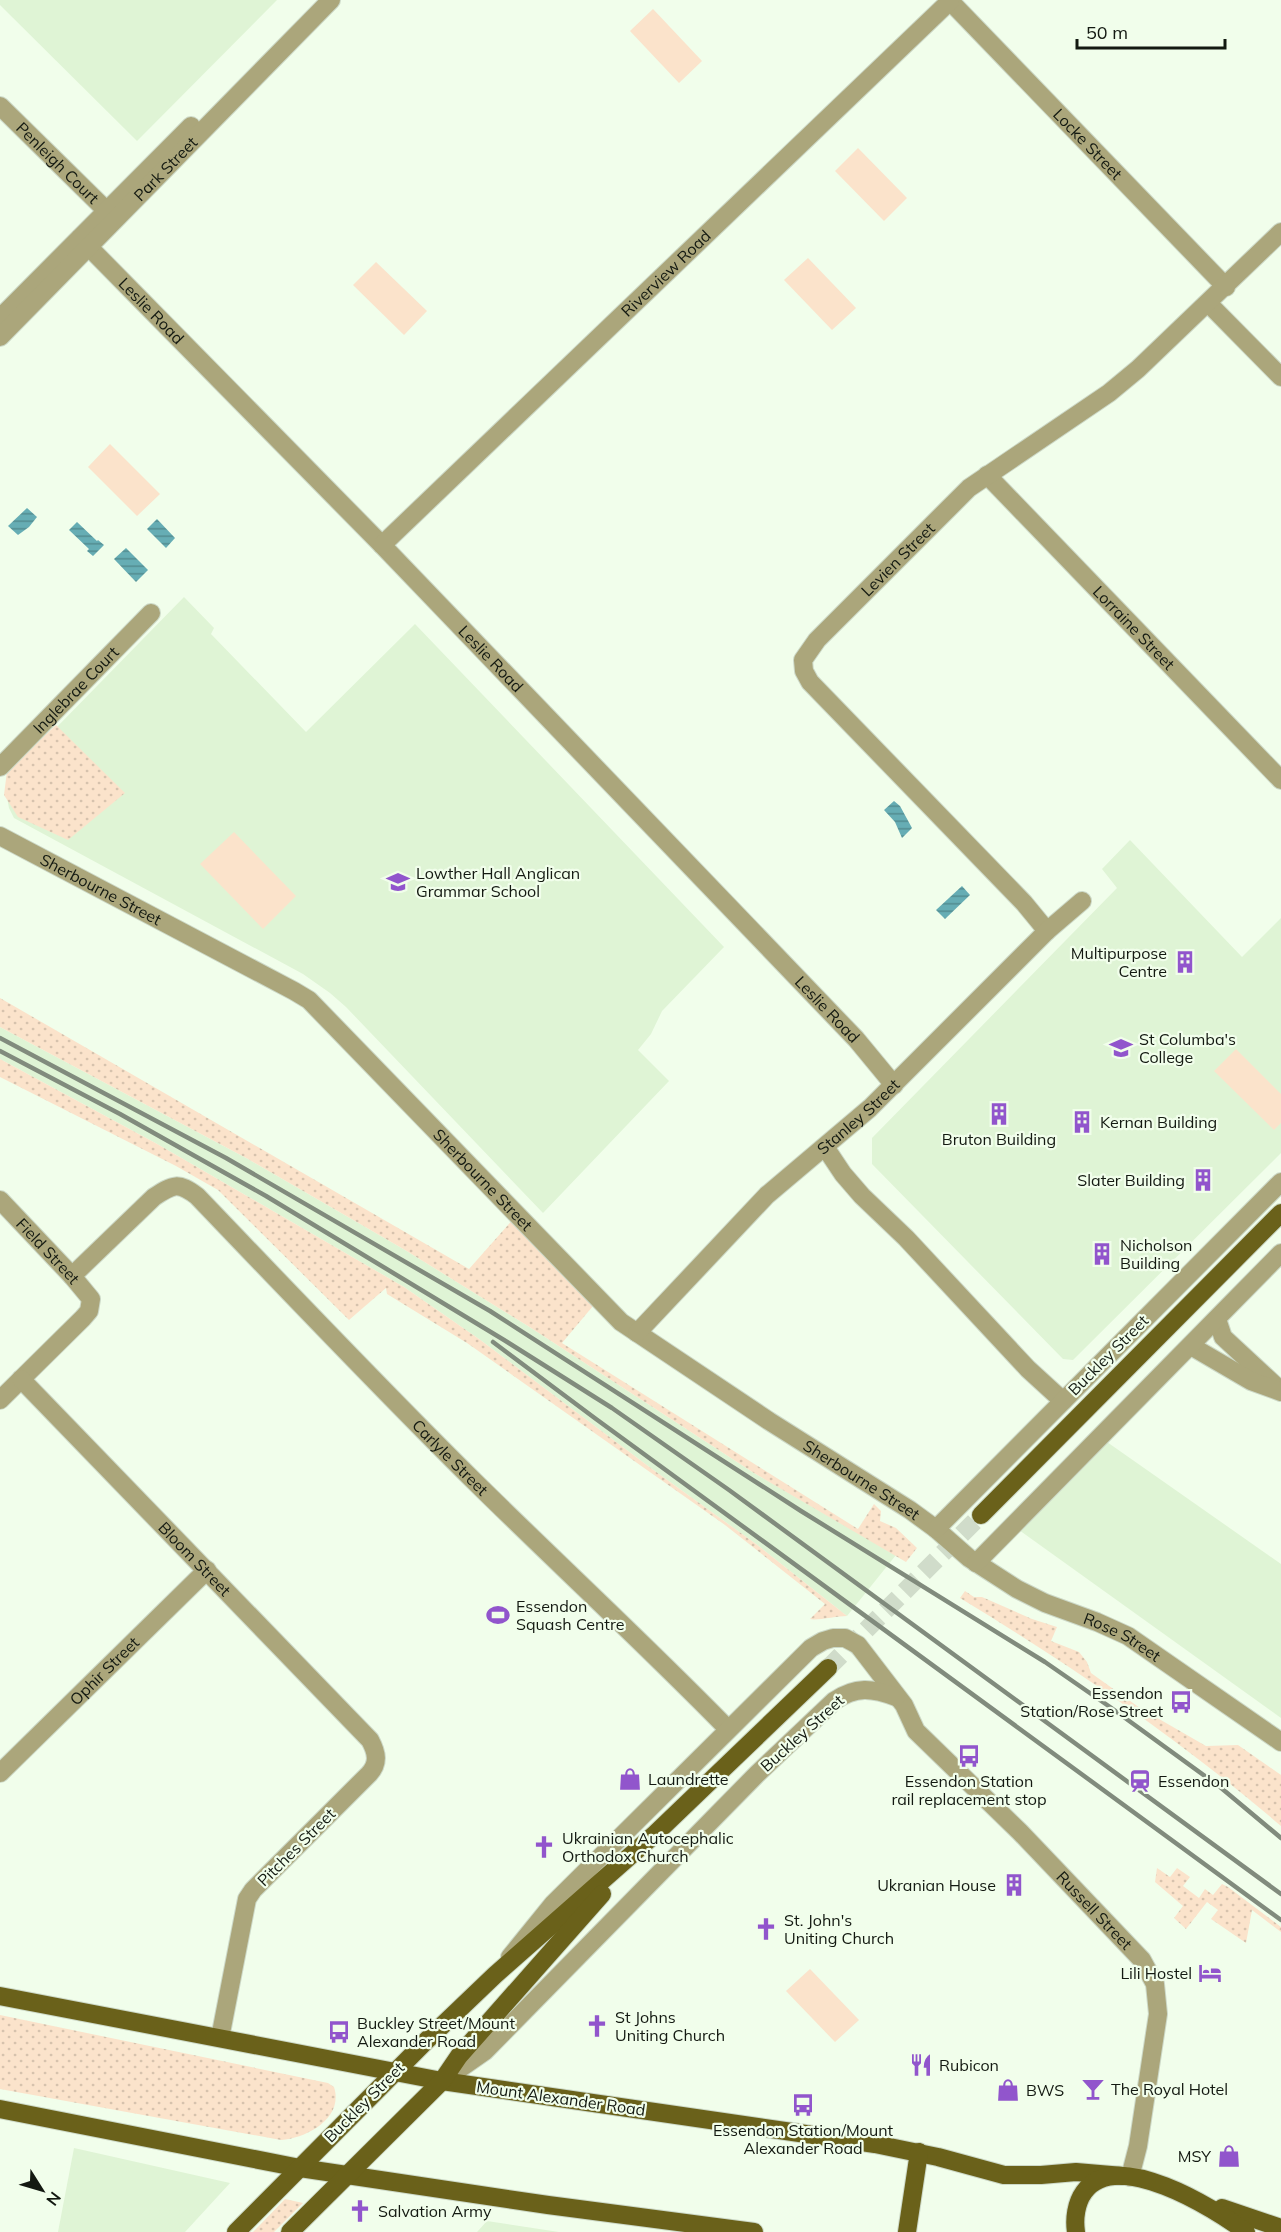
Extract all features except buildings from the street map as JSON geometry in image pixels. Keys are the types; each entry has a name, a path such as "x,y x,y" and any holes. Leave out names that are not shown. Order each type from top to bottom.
{"main road":[{"name":"Buckley Street","path":"981,1515 1281,1213"},
{"name":"Buckley Street","path":"236,2232 394,2072 495,1975 655,1834 828,1668"},
{"name":"Buckley Street","path":"290,2232 442,2081 459,2056 655,1834"},
{"name":"Mount Alexander Road","path":"0,1996 442,2081 864,2142 919,2152 1004,2175 1076,2172 1127,2176 1190,2197"},
{"path":"0,2109 300,2168 710,2229 754,2232"},
{"path":"907,2232 919,2152"},
{"path":"1076,2232 1078,2206 1087,2188 1107,2176 1127,2176"},
{"path":"1190,2197 1281,2228"},
{"path":"1190,2197 1246,2232"}],"street":[{"name":"Park Street","path":"0,337 84,243 315,0"},
{"name":"Park Street","path":"111,215 331,0"},
{"name":"Locke Street","path":"949,0 1226,287"},
{"name":"Riverview Road","path":"382,545 949,0"},
{"name":"Penleigh Court","path":"0,106 111,215"},
{"name":"Levien Street","path":"1047,931 1015,894 810,682 804,671 802,660 817,640 969,488 1109,393 1226,287 1281,232"},
{"name":"Park Street","path":"0,318 84,243"},
{"name":"Leslie Road","path":"84,243 382,545 856,1039 894,1085"},
{"path":"1208,303 1281,377"},
{"name":"Lorraine Street","path":"987,476 1281,780"},
{"name":"Inglebrae Court","path":"0,767 151,613"},
{"name":"Sherbourne Street","path":"0,836 309,1000 609,1312 636,1333 769,1421 910,1510 954,1546"},
{"name":"Stanley Street","path":"636,1333 767,1195 894,1085 1047,931 1082,901"},
{"path":"825,1147 843,1174 862,1196 906,1238 1028,1369 1063,1401"},
{"name":"Buckley Street","path":"936,1529 1281,1182"},
{"name":"Carlyle Street","path":"72,1276 154,1197 168,1187 177,1185 198,1196 370,1377 728,1730"},
{"name":"Field Street","path":"0,1200 91,1299 91,1306 84,1318 21,1379"},
{"path":"976,1563 1281,1253"},
{"path":"1217,1319 1223,1336 1281,1391"},
{"path":"1191,1346 1251,1381 1281,1391"},
{"path":"0,1400 21,1379"},
{"name":"Bloom Street","path":"21,1379 370,1740"},
{"name":"Rose Street","path":"954,1546 976,1563 1038,1600 1128,1636 1281,1742"},
{"name":"Ophir Street","path":"0,1773 207,1570"},
{"name":"Buckley Street","path":"495,1975 553,1904 811,1648 830,1638 846,1638 858,1645 896,1697"},
{"name":"Buckley Street","path":"442,2081 485,2051 757,1774 834,1701 849,1692 860,1689 874,1689 896,1697"},
{"name":"Russell Street","path":"896,1697 904,1705 916,1731 1048,1861 1142,1960 1150,1972 1155,1984 1158,2014 1138,2146 1127,2176"},
{"name":"Pitches Street","path":"220,2038 247,1899 253,1890 374,1768 376,1751 370,1740"}],"shaded area":[{"path":"0,0 277,0 137,141 0,5"},
{"path":"653,9 702,61 679,83 630,31"},
{"path":"858,148 907,198 884,221 835,171"},
{"path":"808,258 856,308 832,330 784,280"},
{"path":"376,262 427,311 404,335 353,285"},
{"path":"110,444 160,494 137,516 88,467"},
{"name":"Lowther Hall Anglican Grammar School","path":"184,597 214,628 211,634 306,732 415,624 724,947 662,1011 651,1034 638,1050 669,1081 543,1213 330,993 303,974 14,818 9,808 6,792 11,774"},
{"path":"56,725 125,793 68,840 18,817 4,795 7,771"},
{"path":"234,832 296,896 263,929 200,864"},
{"name":"St Columba's College","path":"1130,840 1242,957 1281,918 1281,1153 1073,1360 1063,1359 872,1164 872,1138 1117,888 1102,869"},
{"path":"0,998 469,1269 515,1217 593,1306 562,1343 858,1529 874,1504 881,1511 880,1521 896,1528 917,1548 906,1562 754,1473 528,1326 405,1250 248,1159 0,1027"},
{"path":"0,1027 248,1159 405,1250 528,1326 754,1473 896,1555 847,1616 756,1544 479,1339 404,1287 159,1145 0,1059"},
{"path":"1236,1049 1281,1094 1281,1123 1274,1130 1214,1071"},
{"path":"0,1059 159,1145 404,1287 479,1339 756,1544 847,1616 810,1619 825,1604 725,1525 467,1343 387,1294 386,1288 349,1320 218,1190 176,1166 0,1077"},
{"path":"1107,1442 1281,1564 1281,1718 1019,1530"},
{"path":"965,1591 974,1597 982,1597 1032,1619 1057,1627 1051,1641 1079,1652 1087,1662 1091,1673 1140,1708 1206,1746 1238,1745 1281,1775 1281,1826 1165,1734 1043,1650 960,1598"},
{"path":"1157,1868 1170,1877 1177,1868 1190,1877 1183,1886 1199,1898 1205,1889 1213,1895 1222,1884 1228,1887 1281,1927 1281,1932 1252,1910 1246,1943 1211,1919 1218,1910 1207,1902 1186,1929 1174,1918 1183,1906 1155,1882"},
{"path":"810,1969 859,2020 835,2042 786,1991"},
{"path":"0,2015 328,2083 334,2087 336,2098 334,2108 328,2117 312,2131 281,2140 0,2089"},
{"path":"74,2148 230,2183 185,2232 58,2232"},
{"path":"285,2199 303,2203 274,2232 253,2232"},
{"path":"487,2221 559,2232 477,2232"}],"water":[{"path":"27,508 37,517 18,535 8,526"},
{"path":"157,519 175,538 166,548 147,529"},
{"path":"77,522 104,545 93,556 87,551 89,549 69,530"},
{"path":"126,548 148,570 136,582 114,559"},
{"path":"894,801 900,806 912,828 902,838 895,822 884,810"},
{"path":"962,886 970,895 945,919 936,910"}],"tunnel":[{"path":"828,1668 981,1515"}],"railway":[{"path":"0,1038 226,1158 490,1311 801,1511 1045,1662 1220,1787 1281,1838"},
{"path":"0,1051 120,1114 266,1196 612,1408 729,1490 1281,1894"},
{"path":"493,1342 1281,1920"}],"place":[{"name":"Lowther Hall Anglican Grammar School","path":"398,882"},
{"name":"Multipurpose Centre","path":"1185,962"},
{"name":"St Columba's College","path":"1121,1048"},
{"name":"Bruton Building","path":"999,1114"},
{"name":"Kernan Building","path":"1082,1122"},
{"name":"Slater Building","path":"1203,1180"},
{"name":"Nicholson Building","path":"1102,1254"},
{"name":"Essendon Squash Centre","path":"498,1615"},
{"name":"Essendon Station/Rose Street","path":"1181,1702"},
{"name":"Essendon Station rail replacement stop","path":"969,1756"},
{"name":"Laundrette","path":"630,1779"},
{"name":"Essendon","path":"1140,1781"},
{"name":"Ukrainian Autocephalic Orthodox Church","path":"544,1847"},
{"name":"Ukranian House","path":"1014,1885"},
{"name":"St. John's Uniting Church","path":"766,1929"},
{"name":"Lili Hostel","path":"1210,1973"},
{"name":"St Johns Uniting Church","path":"597,2026"},
{"name":"Buckley Street/Mount Alexander Road","path":"339,2032"},
{"name":"Rubicon","path":"921,2065"},
{"name":"The Royal Hotel","path":"1093,2089"},
{"name":"BWS","path":"1008,2090"},
{"name":"Essendon Station/Mount Alexander Road","path":"803,2105"},
{"name":"MSY","path":"1229,2156"},
{"name":"Salvation Army","path":"360,2211"}]}
